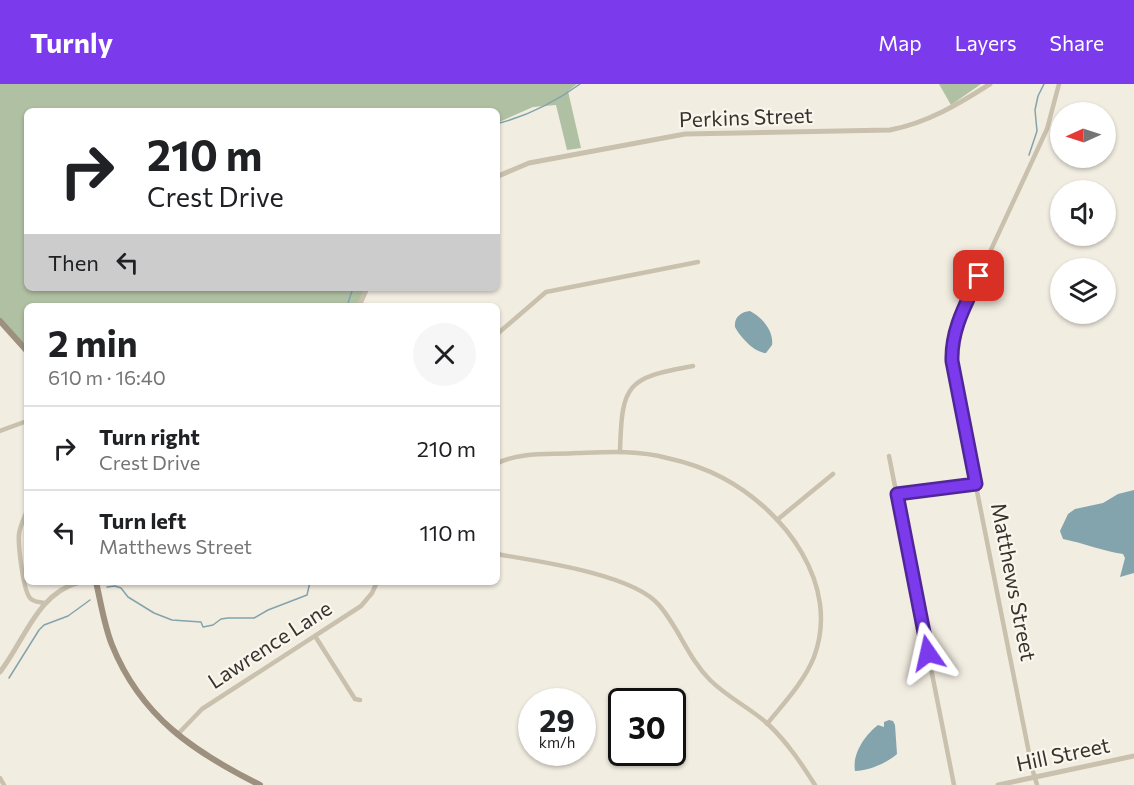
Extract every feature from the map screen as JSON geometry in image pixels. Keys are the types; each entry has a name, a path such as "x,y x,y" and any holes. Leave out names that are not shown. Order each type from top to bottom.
{"main road":[{"path":"0,321 24,348"},
{"path":"97,585 105,624 124,669 149,707 177,735 218,764 260,785"}],"street":[{"name":"Perkins Street","path":"500,175 530,163 685,134 890,130 934,117 990,84"},
{"name":"Matthews Street","path":"1037,785 952,361 953,335 1047,129 1059,84"},
{"path":"500,332 546,292 698,262"},
{"path":"620,451 621,412 630,388 647,376 693,366"},
{"path":"0,430 24,422"},
{"path":"500,462 521,456 620,451 668,458 696,466 724,478 753,498 777,520 803,554 817,585 821,613 819,637 810,666 793,692 767,724"},
{"path":"889,456 954,785"},
{"path":"777,520 832,474"},
{"path":"897,494 976,484"},
{"path":"24,519 19,533 24,577"},
{"path":"500,555 619,581 643,591 670,617 695,662 708,678 767,724 794,752 815,785"},
{"path":"25,585 31,600 44,603"},
{"path":"0,672 44,603 63,588 72,585"},
{"name":"Lawrence Lane","path":"177,735 202,709 361,606 376,585"},
{"path":"315,636 355,699 360,700"},
{"name":"Hill Street","path":"998,785 1134,756"},
{"path":"0,778 4,785"}],"green space":[{"path":"0,84 577,84 568,91 581,148 567,150 556,105 533,107 500,122 500,108 24,108 24,291 366,291 360,303 24,303 24,349 0,321"},
{"path":"939,84 981,84 951,105"}],"water":[{"path":"750,311 763,321 771,335 772,345 766,353 748,344 735,327 739,316"},
{"path":"1134,490 1134,573 1120,577 1125,558 1123,554 1063,539 1060,531 1068,514 1075,509 1103,503 1118,494"},
{"path":"889,720 895,725 897,754 877,766 855,771 856,758 864,739 878,725 884,727 884,722"}],"waterway":[{"path":"500,123 540,108 580,84"},
{"path":"1029,155 1037,131 1035,110 1044,84"},
{"path":"348,303 352,291"},
{"path":"107,587 121,588 128,597 154,613 172,620 201,622 203,627 213,625 221,619 254,618 307,595 309,585"},
{"path":"9,678 44,625 68,616 90,600"}],"route":[{"path":"928,653 897,494 976,484 952,361 952,349 953,335 979,276"}]}
